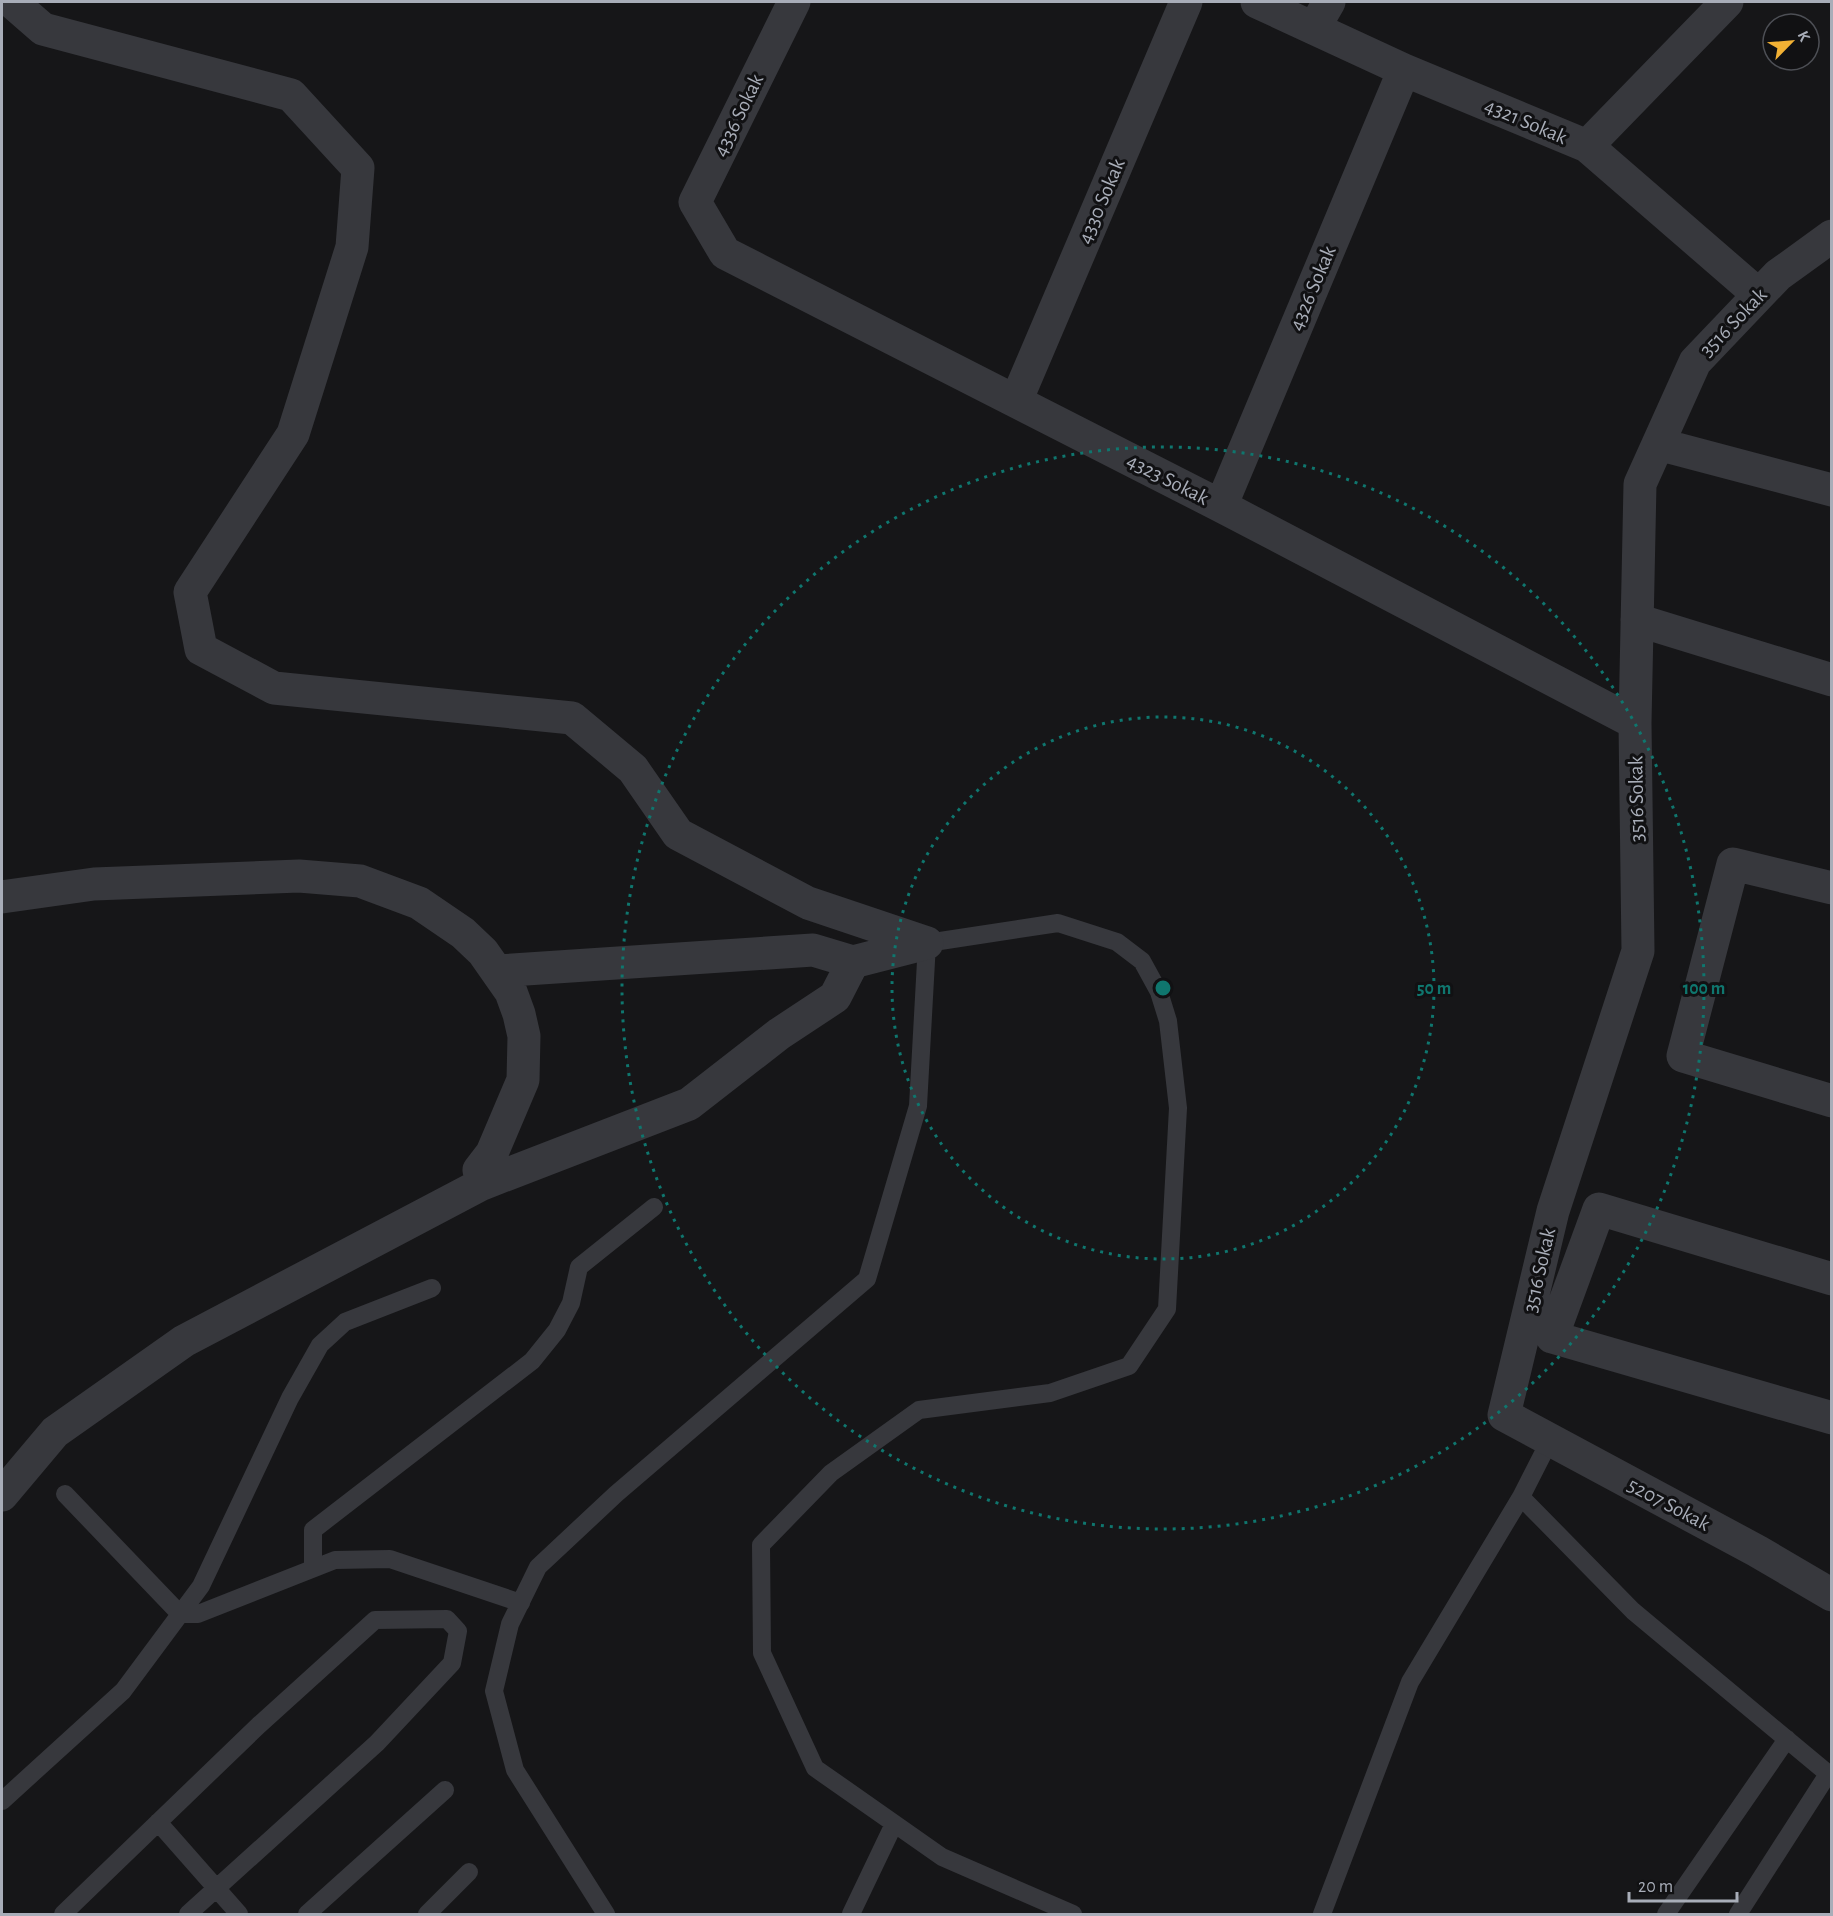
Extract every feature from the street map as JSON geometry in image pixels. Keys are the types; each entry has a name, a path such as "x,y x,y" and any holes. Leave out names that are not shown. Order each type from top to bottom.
{"street":[{"path":"12,2 43,29 291,95 358,168 352,247 293,434 190,592 201,649 274,688 572,718 633,770 678,834 808,903 927,943"},
{"name":"4336 Sokak","path":"710,228 695,202 794,2"},
{"name":"4330 Sokak","path":"1016,401 1186,2"},
{"name":"4321 Sokak","path":"1257,2 1322,15 1404,70 1587,146 1759,295"},
{"path":"1587,146 1727,2"},
{"name":"4326 Sokak","path":"1221,506 1404,70"},
{"name":"4323 Sokak","path":"710,228 725,253 1221,506 1635,723"},
{"name":"3516 Sokak","path":"1504,1415 1553,1211 1638,951 1635,723 1640,484 1695,362 1778,275 1832,236"},
{"path":"1658,444 1832,490"},
{"path":"1637,620 1832,680"},
{"path":"1832,888 1733,864 1683,1056 1832,1101"},
{"path":"2,897 94,884 299,876 350,880 390,890 442,917 483,952 498,971 511,992 524,1036 523,1080 492,1153 479,1170 482,1184"},
{"path":"498,971 813,950 853,962 927,943"},
{"path":"2,1495 55,1432 184,1341 482,1184 689,1104 779,1034 835,997 853,962"},
{"path":"1832,1279 1599,1209 1552,1337 1832,1418"},
{"name":"5207 Sokak","path":"1504,1415 1757,1551 1832,1595"}],"lane":[{"path":"606,1914 515,1770 494,1691 510,1624 538,1567 616,1494 867,1280 918,1106 927,943 1058,923 1118,942 1142,961 1159,992 1168,1021 1178,1108 1167,1309 1129,1366 1050,1393 919,1410 831,1473 761,1545 762,1653 815,1768 942,1857 1073,1914"},
{"path":"314,1568 314,1530 532,1361 557,1330 571,1303 579,1268 654,1207"},
{"path":"2,1801 123,1691 201,1586 290,1398 320,1345 345,1322 432,1288"},
{"path":"1322,1914 1410,1682 1521,1497 1550,1440"},
{"path":"65,1494 180,1614 198,1614 335,1560 390,1558 521,1603"},
{"path":"1521,1497 1633,1611 1830,1775 1738,1914"},
{"path":"63,1914 259,1725 375,1620 447,1619 458,1631 452,1663 377,1743 188,1914"},
{"path":"1666,1914 1787,1739"},
{"path":"307,1914 445,1790"},
{"path":"158,1822 239,1914"},
{"path":"851,1914 894,1824"},
{"path":"427,1914 469,1872"}]}
